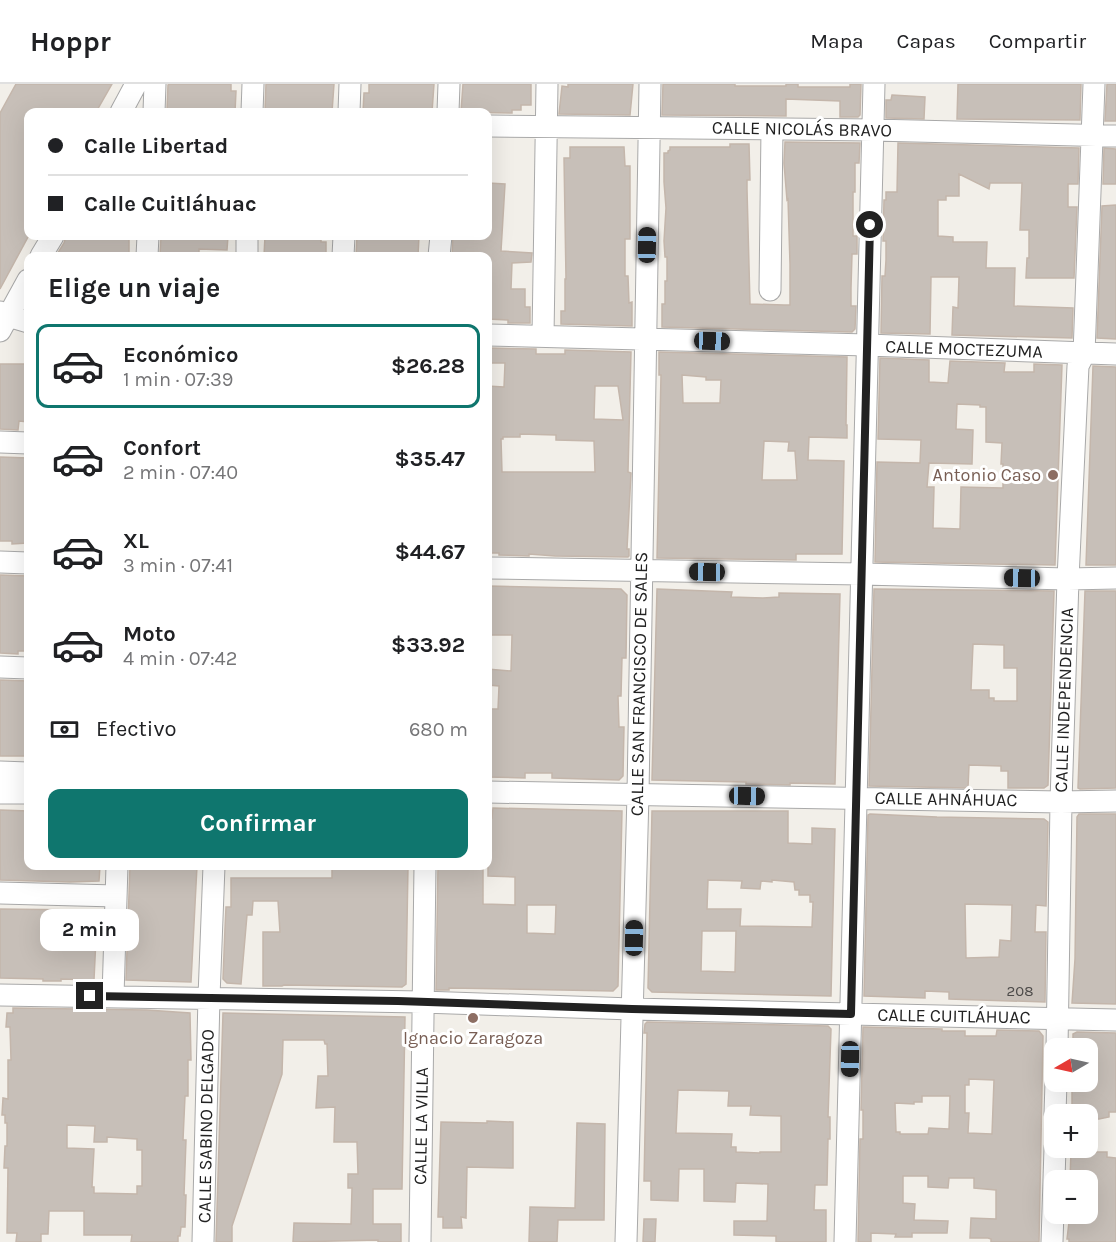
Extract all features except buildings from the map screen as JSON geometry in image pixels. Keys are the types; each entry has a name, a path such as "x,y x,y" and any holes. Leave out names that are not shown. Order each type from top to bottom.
{"street":[{"path":"123,108 136,84"},
{"path":"154,108 155,84"},
{"path":"252,108 253,84"},
{"path":"349,108 350,84"},
{"path":"448,108 449,84"},
{"path":"543,336 547,84"},
{"name":"CALLE SAN FRANCISCO DE SALES","path":"627,1242 638,794 650,84"},
{"path":"845,1242 874,84"},
{"name":"CALLE INDEPENDENCIA","path":"1057,1038 1061,801 1068,579 1078,366 1084,354 1094,84"},
{"name":"CALLE NICOLÁS BRAVO","path":"492,126 873,130 1116,136"},
{"path":"770,290 772,129"},
{"path":"9,320 24,288"},
{"name":"CALLE MOCTEZUMA","path":"492,335 1116,354"},
{"path":"0,442 24,443"},
{"path":"0,562 24,563"},
{"path":"492,568 1116,578"},
{"path":"0,667 24,668"},
{"path":"0,772 24,773"},
{"name":"CALLE AHNÁHUAC","path":"492,792 1116,801"},
{"path":"0,793 24,793"},
{"path":"113,996 117,870"},
{"name":"CALLE SABINO DELGADO","path":"203,1242 214,870"},
{"name":"CALLE LA VILLA","path":"420,1242 425,870"},
{"path":"0,893 116,896"},
{"name":"CALLE CUITLÁHUAC","path":"0,995 209,997 1116,1020"},
{"path":"1052,1242 1055,1158"}],"place":[{"name":"Antonio Caso","path":"1053,475"},
{"name":"Ignacio Zaragoza","path":"473,1018"}],"route":[{"path":"90,996 398,1001 851,1014 870,225"}]}
